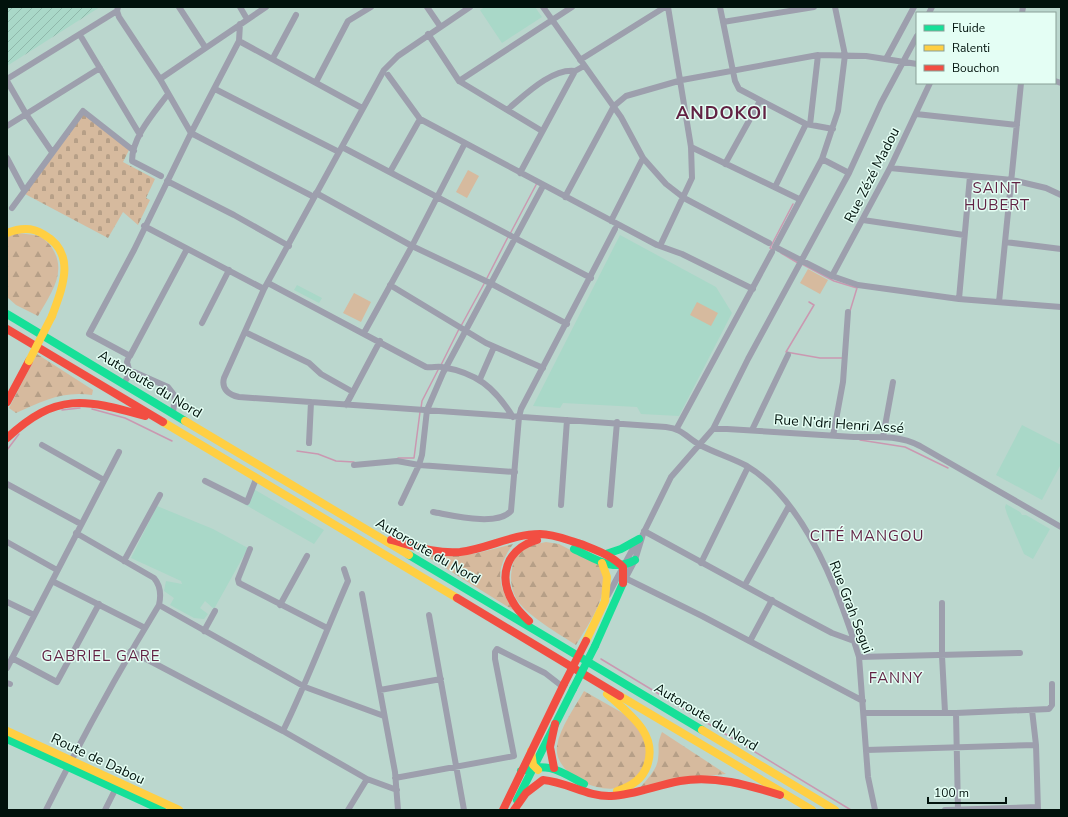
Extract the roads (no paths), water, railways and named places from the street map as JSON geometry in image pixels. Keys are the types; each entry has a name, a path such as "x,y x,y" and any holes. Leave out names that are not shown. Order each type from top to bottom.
{"main road":[{"path":"7,233 23,229 36,230 54,241 61,252 64,261 65,275 62,292 52,316 7,402"},
{"path":"7,307 34,330"},
{"name":"Autoroute du Nord","path":"7,314 377,536 539,631 835,810"},
{"name":"Autoroute du Nord","path":"7,329 812,810"},
{"path":"7,438 28,417 38,411 67,403 101,404 159,420"},
{"path":"377,536 428,550 448,552 481,549 517,538 543,534 559,537 606,554 623,567 624,580 595,646 513,810"},
{"path":"606,554 622,549 642,535"},
{"path":"539,631 514,605 505,581 507,564 515,550 528,542 544,540 564,544 602,563 623,567 635,560"},
{"path":"503,810 605,601 607,577 602,563"},
{"path":"521,771 534,766 554,768 594,789 609,792 618,791 638,780 648,767 651,757 651,749 645,733 639,724 592,679"},
{"path":"554,768 550,747 555,724"},
{"name":"Route de Dabou","path":"7,731 116,788 162,810"},
{"name":"Route de Dabou","path":"7,738 179,810"},
{"path":"531,751 534,766 539,771 567,784 595,794 611,796 626,795 681,781 715,779 733,782 796,800"},
{"path":"513,810 526,793 543,780 567,784"}],"street":[{"path":"180,7 205,47"},
{"path":"240,7 247,19"},
{"path":"160,79 266,7"},
{"path":"316,82 348,22 371,7"},
{"path":"427,7 440,26"},
{"path":"470,7 428,34 398,56 384,70 315,195 289,246 264,289 224,378 223,384 228,394 239,398 516,417 617,422 677,428 753,289 772,247 822,159 838,111 845,55 835,7"},
{"path":"543,7 614,106 626,125 643,158 666,184 684,198 800,263 858,285 959,299 1061,307"},
{"path":"459,81 572,7"},
{"path":"580,60 665,7"},
{"path":"660,246 684,198 692,178 691,147 682,80 668,7"},
{"path":"720,7 732,71 739,89 760,102 808,125 832,129"},
{"path":"723,22 814,7"},
{"path":"886,59 914,7"},
{"path":"52,152 26,114 7,80 117,9 191,133 315,195 412,246 490,283 567,324"},
{"path":"273,58 296,15"},
{"path":"129,356 89,334 134,250 144,226 239,41 240,24"},
{"path":"80,34 140,135"},
{"path":"428,34 459,81 508,109 542,131"},
{"path":"605,601 642,535 671,477 713,429 748,359 848,173 865,134 916,38"},
{"path":"239,41 273,58 362,108"},
{"path":"775,187 808,125 818,55"},
{"path":"565,197 614,106 626,96 682,80 818,55 845,55 916,64"},
{"path":"520,173 575,71 584,66"},
{"path":"7,126 100,68"},
{"path":"508,109 533,89 559,72 565,70 575,71"},
{"path":"388,75 420,119 611,221 660,246 753,289"},
{"name":"Rue Zézé Madou","path":"832,276 890,168 930,84"},
{"path":"998,302 1021,84"},
{"path":"215,89 390,172 591,278"},
{"path":"161,176 132,161 140,135 168,94"},
{"path":"725,164 760,102"},
{"path":"12,208 52,152 84,111 134,151"},
{"path":"916,114 1017,125"},
{"path":"390,172 420,119"},
{"path":"364,333 412,246 465,143"},
{"path":"691,147 799,199"},
{"path":"7,158 9,168 24,190"},
{"path":"611,221 643,158"},
{"path":"822,159 848,173"},
{"path":"890,168 1012,180 1046,188 1061,195"},
{"path":"959,299 970,176"},
{"path":"167,181 234,215 289,246"},
{"path":"401,503 419,465 422,455 427,410 465,329 543,186"},
{"path":"862,220 964,235"},
{"path":"144,226 264,289"},
{"path":"433,512 472,520 506,516 512,509 515,472 516,417 567,324 615,229"},
{"path":"1005,242 1061,249"},
{"path":"124,383 130,373 128,362 129,356 132,354 187,249"},
{"path":"202,323 229,270"},
{"path":"268,283 380,341 426,367 446,368 470,374 480,379 493,390 516,417"},
{"path":"390,285 494,347 543,368"},
{"path":"833,436 843,382 848,312"},
{"path":"245,332 309,363 321,374 353,392"},
{"path":"346,405 380,341"},
{"path":"480,379 494,347"},
{"path":"752,430 788,355"},
{"path":"130,373 134,372 168,387 174,396 173,413"},
{"path":"883,437 893,382"},
{"path":"309,443 311,402"},
{"path":"561,505 567,420"},
{"path":"610,505 617,422"},
{"name":"Rue Grah Segui","path":"677,428 699,445 748,467 765,479 805,527 830,579 854,640 859,657 868,776 874,810"},
{"name":"Rue N’dri Henri Assé","path":"713,429 752,430 833,436 883,437 906,440 914,443 1061,527"},
{"path":"42,444 104,480"},
{"path":"7,668 119,452"},
{"path":"354,465 397,461 419,465 515,472"},
{"path":"701,562 748,467"},
{"path":"205,481 247,502 256,479"},
{"path":"7,484 81,524"},
{"path":"124,560 160,495"},
{"path":"745,585 789,506"},
{"path":"46,810 69,764 131,651 159,605 160,592 158,583 154,578 76,533"},
{"path":"642,535 635,560 624,580 863,700"},
{"path":"642,535 701,562 832,633 854,640"},
{"path":"7,542 58,570"},
{"path":"250,549 238,581 280,605 327,628"},
{"path":"280,605 307,556"},
{"path":"283,731 305,687 327,628 348,581 344,569"},
{"path":"52,581 145,628"},
{"path":"362,594 395,778 398,810"},
{"path":"750,642 772,600"},
{"path":"7,602 34,615"},
{"path":"942,603 942,656 945,712"},
{"path":"12,658 57,682 99,604"},
{"path":"159,605 305,687 384,716"},
{"path":"204,631 215,611"},
{"path":"429,615 464,810"},
{"path":"395,778 455,765 514,756 495,658 495,652 497,649 545,673 564,686"},
{"path":"131,651 283,731 367,779 396,790"},
{"path":"859,657 1020,653"},
{"path":"380,690 441,679"},
{"path":"864,713 956,713 1032,710 1051,707 1052,684"},
{"path":"945,810 1038,808 1036,745 1032,710"},
{"path":"956,713 958,810"},
{"path":"866,750 1036,745"},
{"path":"348,810 367,779"},
{"path":"105,810 116,788"}],"waterway":[{"path":"510,234 537,183"},
{"path":"774,249 770,248 793,204"},
{"path":"487,278 508,237"},
{"path":"781,253 798,263"},
{"path":"802,264 834,281 857,288 850,311"},
{"path":"461,326 485,282"},
{"path":"809,302 814,305 786,352 820,358 842,358"},
{"path":"441,365 459,329"},
{"path":"421,408 422,401 439,368"},
{"path":"62,410 80,408"},
{"path":"92,409 125,418 172,441"},
{"path":"398,458 414,458 420,412"},
{"path":"7,450 19,434"},
{"path":"860,440 905,447 948,468"},
{"path":"297,451 318,454 336,461 354,462"},
{"path":"601,659 851,810"}],"district":[{"name":"ANDOKOI","path":"722,113"},
{"name":"SAINT HUBERT","path":"997,196"},
{"name":"CITÉ MANGOU","path":"867,536"},
{"name":"GABRIEL GARE","path":"101,656"},
{"name":"FANNY","path":"896,678"}]}
